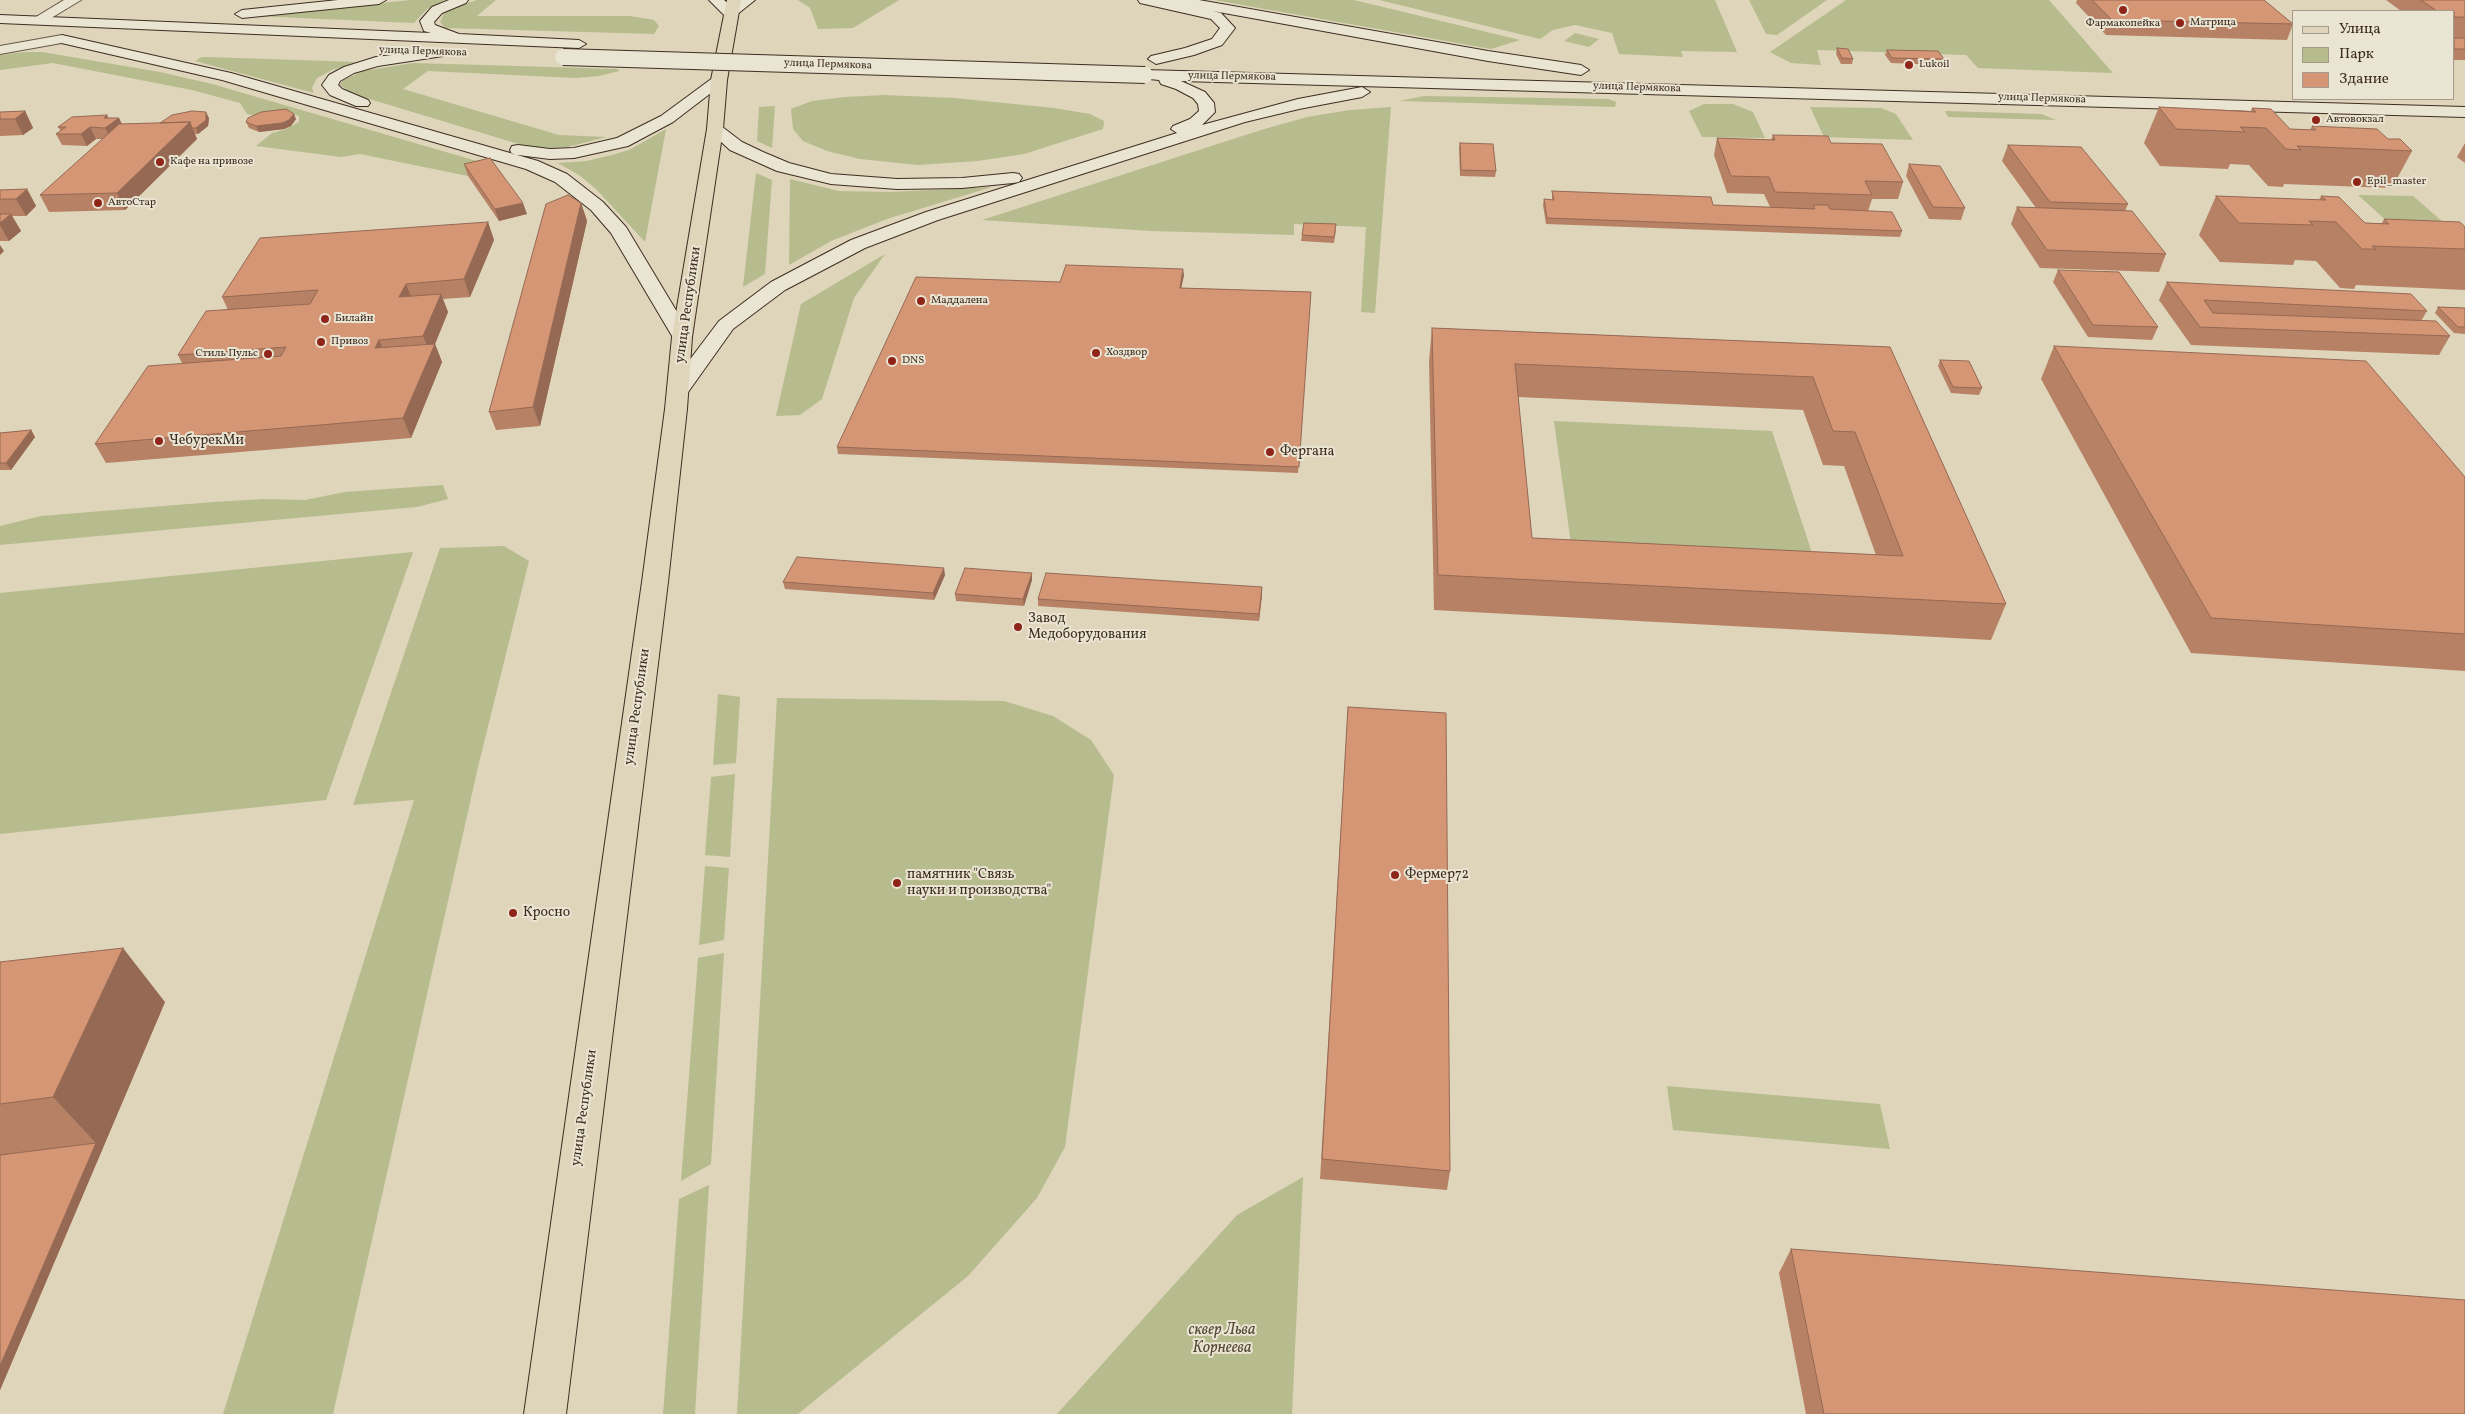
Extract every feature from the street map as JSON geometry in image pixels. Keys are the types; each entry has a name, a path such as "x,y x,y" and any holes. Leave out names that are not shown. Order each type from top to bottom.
{"main road":[{"path":"38,20 74,0"},
{"path":"113,23 220,16 379,0"},
{"path":"461,0 437,10 427,21 429,28 466,38"},
{"path":"716,0 732,7 748,0"},
{"path":"1144,0 1216,16 1228,28 1217,42 1149,65"},
{"path":"1175,0 1478,54 1581,70"},
{"name":"улица Республики","path":"545,1414 652,601 678,390 682,337 715,129 719,80 732,7"},
{"name":"улица Пермякова","path":"0,19 579,44 978,55"},
{"path":"0,36 141,42"},
{"path":"0,50 62,39 226,76 532,165 561,178 597,206 619,232 682,337"},
{"name":"улица Пермякова","path":"358,50 563,57 1149,65 1439,82 2465,112"},
{"path":"438,53 391,59 362,66 334,78 330,85 336,92 347,99 523,151 574,154 622,142 667,119 719,80"},
{"name":"улица Пермякова","path":"1149,65 1205,61"},
{"path":"715,129 736,146 757,156 783,167 831,179 897,184 1001,180 1032,175 1174,131 1196,122 1207,112 1206,103 1199,95 1149,65"},
{"name":"улица Пермякова","path":"1462,67 1600,70"},
{"path":"678,390 726,325 778,286 858,244 932,216 1239,119 1298,104 1349,94 1439,82"}],"green space":[{"path":"411,0 445,0 427,9 414,23 254,16"},
{"path":"477,0 496,0 477,16 630,16 654,20 659,26 654,34 445,28 440,22 444,13 450,9"},
{"path":"798,0 899,0 853,28 818,29 810,8"},
{"path":"1214,0 1354,0 1520,40 1491,49"},
{"path":"1379,0 1715,0 1737,52 1681,51 1683,57 1619,54 1612,33 1575,25 1553,30 1540,39"},
{"path":"1749,0 1827,0 1777,35 1766,34"},
{"path":"1846,0 2049,0 2113,73 1978,68 1966,55 1817,50 1821,65 1791,63 1770,52"},
{"path":"1575,33 1599,39 1589,47 1564,41"},
{"path":"42,52 160,72 212,84 487,164 468,176 360,154 341,157 256,146 272,133 286,129 299,122 299,116 290,113 260,116 247,114 240,103 192,90 53,63 0,70 0,55"},
{"path":"202,57 356,62 332,70 317,78 312,88 314,93 195,61"},
{"path":"413,63 618,69 619,71 599,76 576,78 428,71 403,89 559,135 606,137 568,147 525,146 353,94 340,85 343,80 363,71"},
{"path":"884,95 954,98 1054,108 1090,114 1104,121 1103,129 1024,154 978,161 918,165 860,159 827,151 803,141 793,129 791,109 812,101"},
{"path":"1424,96 1608,99 1616,102 1615,107 1399,101"},
{"path":"1704,104 1733,104 1753,112 1765,138 1702,137 1689,111"},
{"path":"775,106 772,148 757,141 759,107"},
{"path":"1391,107 1375,313 1361,312 1366,227 1294,224 1294,235 1152,231 982,220 1261,130 1307,117 1350,110"},
{"path":"1810,107 1881,108 1896,114 1913,140 1824,137"},
{"path":"1945,111 2041,114 2056,120 1948,117"},
{"path":"666,129 645,242 596,189 579,175 558,163 587,161 612,155 631,149"},
{"path":"756,173 772,180 765,274 743,287"},
{"path":"790,179 839,191 891,192 992,187 887,219 831,241 789,265"},
{"path":"2358,195 2413,196 2458,235 2401,234"},
{"path":"885,254 854,298 822,399 800,415 776,416 801,304"},
{"path":"1554,421 1772,431 1813,556 1571,544"},
{"path":"443,485 448,499 417,507 0,545 0,526 41,516 213,502 264,499 305,500 345,492"},
{"path":"504,546 529,561 478,767 333,1414 223,1414 414,800 353,805 440,548"},
{"path":"413,552 326,800 0,834 0,593"},
{"path":"718,694 740,697 736,763 713,765"},
{"path":"777,698 1004,701 1053,716 1091,740 1114,775 1065,1147 1037,1198 968,1276 798,1414 737,1414"},
{"path":"735,774 730,857 705,855 711,777"},
{"path":"705,866 729,868 724,940 699,945"},
{"path":"724,953 711,1164 681,1181 698,958"},
{"path":"1667,1086 1880,1104 1890,1149 1673,1130"},
{"name":"сквер Льва Корнеева","path":"1303,1177 1292,1414 1057,1414 1237,1215"},
{"path":"709,1185 695,1414 663,1414 679,1199"}],"building":[{"path":"2092,0 2264,0 2292,24 2112,20"},
{"path":"2421,0 2465,0 2465,19 2463,17 2455,17 2455,10 2436,10"},
{"path":"2455,38 2465,38 2465,49 2455,49"},
{"path":"1837,48 1848,49 1853,59 1842,58"},
{"path":"1887,50 1938,51 1944,59 1892,58"},
{"path":"2159,107 2256,112 2252,108 2271,109 2290,129 2316,130 2312,126 2377,129 2388,139 2400,139 2412,151 2297,146 2301,150 2286,149 2266,128 2240,127 2245,132 2176,129"},
{"path":"286,109 294,114 289,120 282,123 256,126 246,122 248,118 261,112"},
{"path":"25,111 15,119 0,119 0,112"},
{"path":"192,111 206,112 206,120 196,128 192,128 190,122 160,123 172,115"},
{"path":"107,115 104,118 119,118 105,128 90,127 81,134 56,134 66,127 58,127 72,117"},
{"path":"190,122 117,193 40,195 119,124"},
{"path":"1773,135 1828,136 1831,143 1882,144 1903,182 1865,181 1872,195 1775,192 1769,177 1731,176 1717,138 1775,140"},
{"path":"1460,143 1493,144 1496,171 1461,170"},
{"path":"2008,145 2081,147 2128,204 2050,202"},
{"path":"490,158 523,203 495,209 464,164"},
{"path":"1909,164 1940,166 1965,208 1933,207"},
{"path":"27,189 16,199 0,199 0,190"},
{"path":"1552,191 1711,197 1713,205 1815,209 1813,205 1828,205 1830,209 1892,212 1902,231 1547,218 1544,199 1554,200"},
{"path":"568,195 581,203 533,407 489,412 546,204"},
{"path":"2216,196 2326,200 2321,196 2339,197 2365,223 2389,224 2384,219 2460,222 2465,227 2465,249 2372,246 2376,249 2362,249 2336,222 2309,221 2313,225 2239,223"},
{"path":"2017,207 2132,211 2166,254 2047,250"},
{"path":"0,214 11,214 0,223"},
{"name":"Привоз","path":"488,222 464,279 406,284 399,297 441,294 423,336 379,340 375,348 435,344 403,418 95,444 148,366 281,356 286,347 178,355 206,311 310,304 318,290 222,297 260,238"},
{"path":"1304,223 1336,224 1334,237 1302,235"},
{"name":"Хоздвор","path":"1066,265 1183,269 1180,288 1311,292 1299,467 837,447 916,277 1060,282"},
{"path":"2058,270 2119,272 2158,327 2093,325"},
{"path":"2167,282 2411,294 2427,311 2204,300 2213,313 2436,321 2450,336 2200,327"},
{"path":"2438,307 2465,308 2465,327 2458,327"},
{"path":"1432,328 1890,347 2006,604 1438,575","holes":["1515,364 1813,377 1833,431 1855,432 1903,556 1532,538"]},
{"path":"2054,346 2366,361 2465,477 2465,634 2211,618"},
{"path":"1940,360 1969,361 1982,388 1953,387"},
{"path":"31,430 6,463 0,463 0,433"},
{"path":"797,557 944,568 933,593 783,582"},
{"path":"965,568 1032,573 1023,599 955,594"},
{"path":"1046,573 1262,587 1259,614 1038,599"},
{"path":"1348,707 1446,713 1450,1171 1322,1159"},
{"path":"123,948 53,1097 0,1104 0,962"},
{"path":"96,1143 0,1366 0,1155"},
{"path":"1791,1249 2465,1300 2465,1414 1824,1414"}],"place":[{"name":"Фармакопейка","path":"2123,10"},
{"name":"Матрица","path":"2180,23"},
{"name":"Lukoil","path":"1909,65"},
{"name":"Автовокзал","path":"2316,120"},
{"name":"Кафе на привозе","path":"160,162"},
{"name":"Epil_master","path":"2357,182"},
{"name":"АвтоСтар","path":"98,203"},
{"name":"Маддалена","path":"921,301"},
{"name":"Билайн","path":"325,319"},
{"name":"Привоз","path":"321,342"},
{"name":"Хоздвор","path":"1096,353"},
{"name":"Стиль Пульс","path":"268,354"},
{"name":"DNS","path":"892,361"},
{"name":"ЧебурекМи","path":"159,441"},
{"name":"Фергана","path":"1270,452"},
{"name":"Завод Медоборудования","path":"1018,627"},
{"name":"Фермер72","path":"1395,875"},
{"name":"памятник \"Связь науки и производства\"","path":"897,883"},
{"name":"Кросно","path":"513,913"}]}
